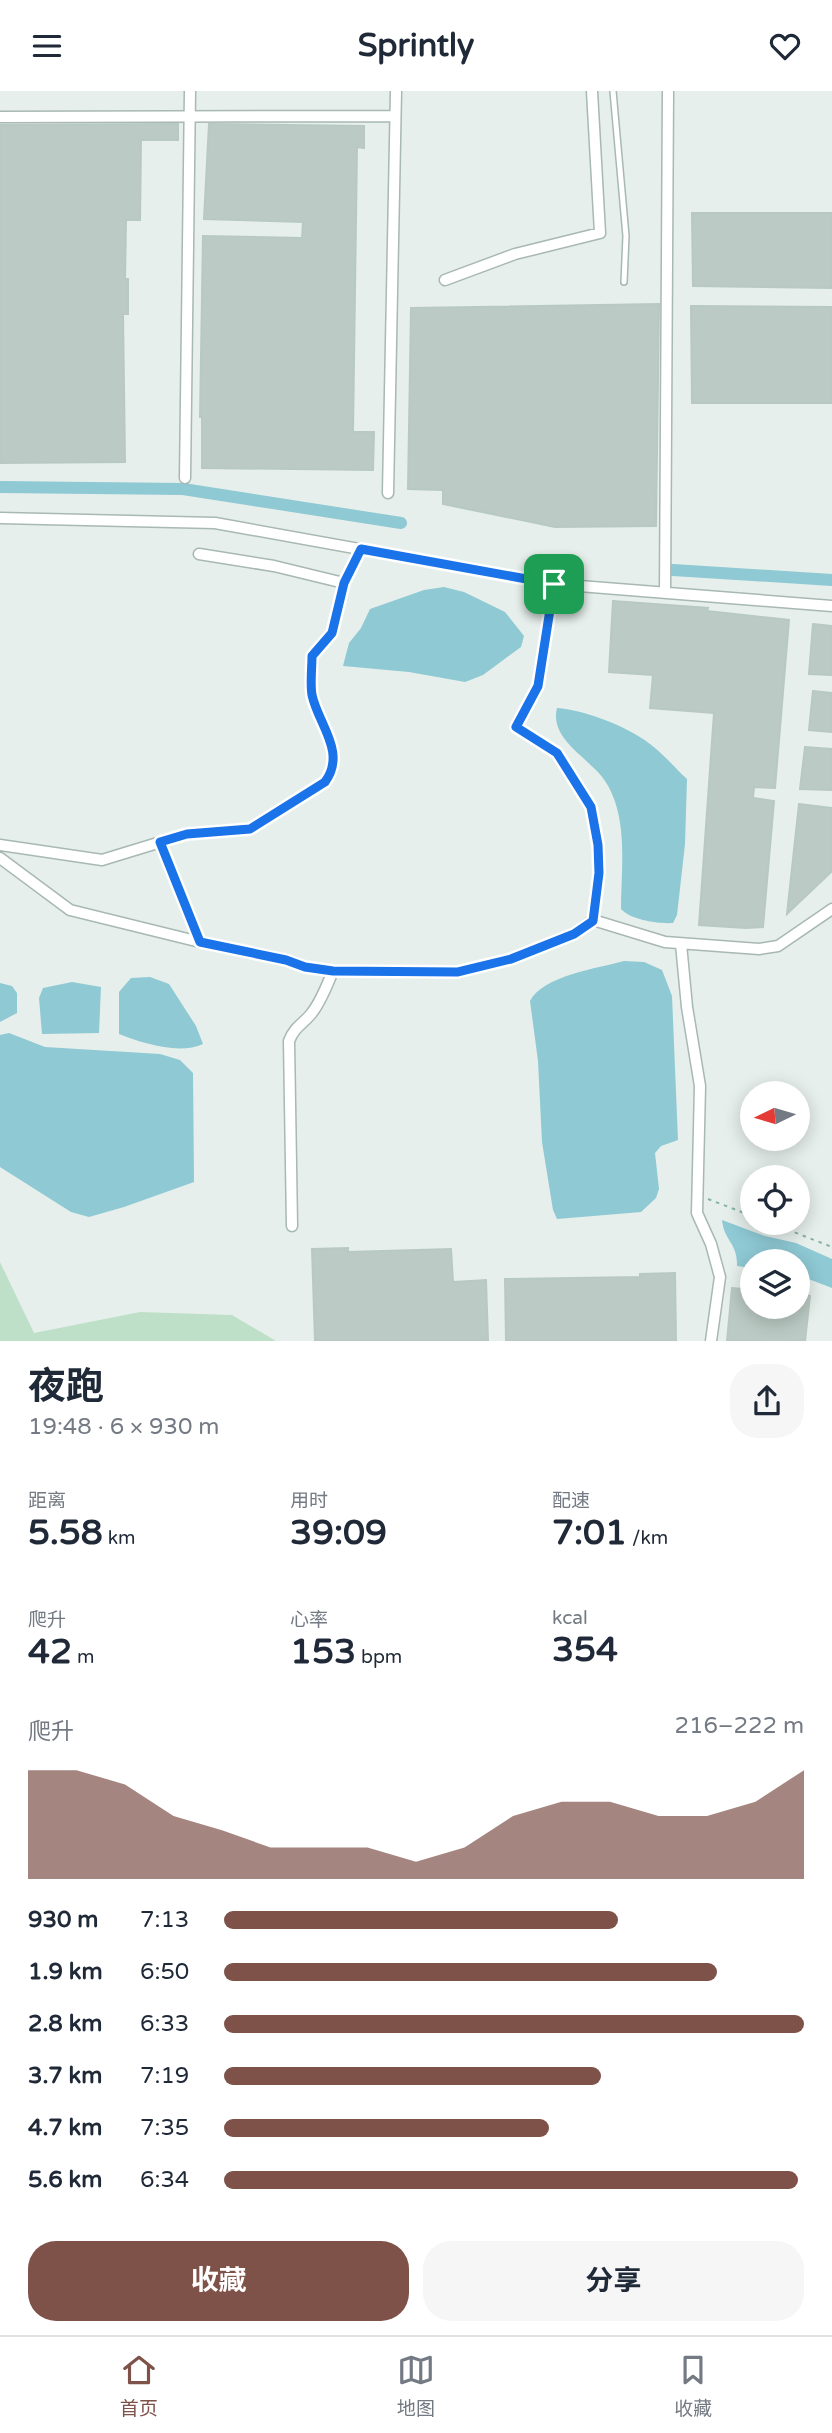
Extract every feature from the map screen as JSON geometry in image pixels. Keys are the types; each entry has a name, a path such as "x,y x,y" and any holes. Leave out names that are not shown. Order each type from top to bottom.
{"street":[{"path":"185,478 190,91"},
{"path":"388,493 396,91"},
{"path":"445,280 515,254 600,233 592,91"},
{"path":"665,593 668,91"},
{"path":"0,117 395,116"},
{"path":"0,518 215,523 554,584 832,606"},
{"path":"0,845 102,860 187,834 250,829 325,782 330,775 333,748 312,695 312,656 332,633 344,583 361,549"},
{"path":"199,554 274,566 344,583"},
{"path":"0,858 71,910 286,960 305,967 333,971 457,972 511,959 574,934 593,921 599,873 598,845 591,807 557,753 516,727 538,686 554,584"},
{"path":"160,842 200,942"},
{"path":"593,921 665,942 759,949 778,946 832,909"},
{"path":"681,944 687,1007 701,1086 697,1213 711,1244 720,1277 711,1341"},
{"path":"292,1226 289,1041 294,1029 314,1009 333,971"}],"lane":[{"path":"613,91 626,236 624,282"}],"path":[{"path":"697,1195 740,1211"},
{"path":"802,1235 832,1247"}],"green space":[{"path":"0,1262 34,1333 140,1312 232,1315 276,1341 0,1341"}],"water":[{"path":"444,587 464,592 505,612 524,636 521,647 483,675 465,682 409,672 343,666 349,643 361,628 370,609 424,590"},
{"path":"557,708 595,716 622,727 655,748 687,779 685,844 677,915 673,923 645,921 621,909 621,827 613,795 605,781 572,748 559,730"},
{"path":"624,961 644,962 662,970 672,996 678,1140 661,1146 655,1153 659,1189 656,1198 641,1212 557,1219 553,1210 542,1142 538,1061 530,1001 536,992 558,979"},
{"path":"150,977 169,984 196,1026 203,1044 172,1048 119,1034 119,992 131,978"},
{"path":"72,982 101,987 99,1033 42,1034 39,998 43,988"},
{"path":"0,983 12,986 17,993 17,1013 0,1022"},
{"path":"9,1033 45,1047 160,1054 180,1060 193,1073 194,1182 89,1217 71,1212 0,1167 0,1035"},
{"path":"722,1220 740,1227 740,1235 762,1235 810,1249 740,1249 740,1266 737,1266 735,1252"},
{"path":"810,1249 832,1259 832,1288 810,1280"}],"building":[{"path":"178,124 178,140 141,140 140,220 126,220 125,279 128,279 128,314 123,314 125,462 0,463 0,125"},
{"path":"209,124 364,126 364,148 357,147 353,432 374,432 373,470 202,468 200,417 203,236 302,238 303,222 204,219"},
{"path":"692,213 832,213 832,288 693,286"},
{"path":"659,304 656,526 555,527 443,504 443,490 408,489 411,308"},
{"path":"691,306 832,307 832,403 692,403"},
{"path":"613,601 708,608 707,611 789,620 775,788 754,787 753,798 774,801 763,927 699,925 714,713 650,708 653,675 609,672"},
{"path":"813,624 832,626 832,675 809,674"},
{"path":"813,691 832,693 832,732 809,730"},
{"path":"805,747 832,749 832,790 800,789"},
{"path":"799,804 832,808 832,871 787,914"},
{"path":"348,1248 348,1252 451,1249 453,1282 486,1280 488,1341 315,1341 312,1249"},
{"path":"675,1273 676,1341 506,1341 505,1279 640,1277 640,1274"},
{"path":"732,1288 740,1289 740,1319 807,1319 805,1341 727,1341"}],"waterway":[{"path":"0,487 183,489 401,523"},
{"path":"673,570 832,580"}],"route":[{"path":"361,549 554,584 538,686 516,727 557,753 591,807 598,845 599,873 593,921 574,934 511,959 457,972 333,971 200,942 160,842 187,834 250,829 325,782 330,775 333,748 312,695 312,656 332,633 344,583 361,549"}]}
